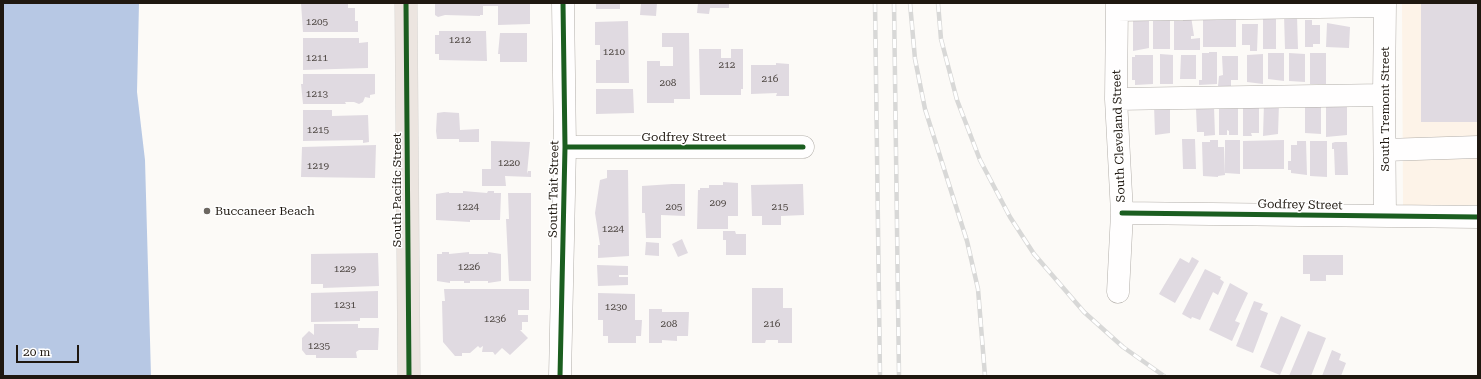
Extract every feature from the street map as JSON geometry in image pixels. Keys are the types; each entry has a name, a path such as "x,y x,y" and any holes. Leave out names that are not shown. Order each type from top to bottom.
{"main road":[{"name":"South Pacific Street","path":"406,3 409,376"}],"street":[{"name":"South Tait Street","path":"560,376 565,146 563,3"},
{"path":"1117,6 1385,4"},
{"name":"South Tremont Street","path":"1385,4 1385,216"},
{"name":"South Cleveland Street","path":"1117,6 1116,99 1122,213 1118,292"},
{"path":"1116,99 1384,95"},
{"name":"Godfrey Street","path":"565,146 803,147"},
{"path":"1385,150 1478,147"},
{"name":"Godfrey Street","path":"1122,213 1478,217"}],"shaded area":[{"path":"1402,3 1478,3 1478,205 1403,206"}],"water":[{"path":"3,3 139,3 137,92 145,160 151,376 3,376"}],"building":[{"path":"301,3 348,4 348,8 355,8 355,21 358,21 358,32 303,32"},
{"path":"435,3 530,3 530,24 498,25 498,6 483,6 483,15 480,16 445,15 438,17 435,15"},
{"path":"596,3 620,3 620,9 596,9"},
{"path":"641,3 657,3 656,16 640,15"},
{"path":"698,3 729,3 729,8 710,8 709,14 697,13"},
{"path":"1421,3 1478,3 1478,122 1421,122"},
{"path":"1284,15 1297,16 1298,49 1285,49"},
{"path":"1191,16 1194,36 1191,36 1191,39 1200,38 1200,50 1174,50 1174,21 1183,21 1183,17"},
{"path":"1263,16 1276,16 1276,49 1263,49"},
{"path":"1133,18 1149,20 1149,48 1133,51"},
{"path":"1203,19 1236,19 1236,47 1203,47"},
{"path":"1153,20 1170,20 1170,49 1153,49"},
{"path":"1305,20 1312,20 1312,25 1320,25 1320,44 1313,44 1313,47 1305,47"},
{"path":"628,21 629,83 596,83 596,60 600,60 600,45 595,45 595,22"},
{"path":"1327,23 1350,27 1349,48 1326,47"},
{"path":"1242,24 1258,24 1257,51 1250,51 1250,45 1242,45"},
{"path":"439,31 486,31 487,61 439,60 439,54 435,54 435,35 439,35"},
{"path":"500,33 527,33 527,62 500,62 500,54 498,54"},
{"path":"662,33 689,33 690,99 674,99 674,103 647,103 647,61 660,61 660,66 673,66 673,47 662,47"},
{"path":"303,38 359,38 359,43 368,42 368,68 303,70"},
{"path":"699,49 721,49 721,58 731,58 731,49 743,49 743,89 741,89 741,95 700,95"},
{"path":"1217,52 1217,84 1199,85 1199,80 1202,80 1202,53"},
{"path":"1268,53 1284,53 1284,81 1268,79"},
{"path":"1289,53 1305,54 1305,82 1289,81"},
{"path":"1310,53 1326,53 1326,84 1310,84"},
{"path":"1160,54 1173,55 1173,84 1160,84"},
{"path":"1263,54 1263,84 1247,82 1247,55"},
{"path":"1135,55 1153,55 1153,84 1135,85 1135,80 1132,80 1132,57 1135,57"},
{"path":"1181,55 1196,55 1196,79 1180,79"},
{"path":"1222,56 1238,56 1238,80 1231,80 1231,86 1218,86 1219,76 1223,75"},
{"path":"776,63 789,64 789,96 776,96 777,93 751,94 751,65 776,65"},
{"path":"303,74 375,74 375,94 370,95 370,98 365,97 363,102 359,104 354,102 345,102 346,104 303,104 301,84 303,84"},
{"path":"596,89 633,89 634,113 596,114"},
{"path":"1243,102 1259,104 1259,133 1251,133 1252,136 1243,136"},
{"path":"1305,102 1321,102 1321,134 1305,133"},
{"path":"1219,103 1238,103 1238,135 1229,135 1229,131 1227,130 1227,135 1219,135"},
{"path":"1264,103 1279,104 1278,134 1263,136"},
{"path":"1154,105 1170,106 1170,133 1155,135"},
{"path":"1326,105 1347,105 1347,135 1326,137"},
{"path":"1214,107 1215,135 1204,136 1204,132 1197,132 1196,108"},
{"path":"303,110 332,110 332,116 368,115 369,142 363,143 363,140 303,141"},
{"path":"437,113 459,113 460,130 479,129 479,142 459,142 459,139 437,139"},
{"path":"1182,139 1195,139 1196,169 1183,169"},
{"path":"1210,140 1218,140 1218,147 1224,147 1225,175 1218,177 1203,176 1202,142 1210,142"},
{"path":"1225,140 1240,140 1240,174 1225,173"},
{"path":"1284,140 1284,169 1243,169 1243,141"},
{"path":"491,141 530,142 527,174 528,171 531,171 531,177 505,176 506,186 482,186 482,169 491,169"},
{"path":"1297,141 1306,141 1307,175 1291,173 1291,170 1288,170 1288,161 1291,161 1291,145 1297,145"},
{"path":"1310,141 1327,141 1327,177 1310,176"},
{"path":"1347,142 1348,175 1335,175 1334,149 1332,149 1332,143"},
{"path":"376,145 375,178 301,177 302,147"},
{"path":"607,170 628,170 629,256 598,258 598,245 600,245 595,213 600,180 607,178"},
{"path":"723,182 738,183 738,216 728,216 728,229 697,229 698,190 700,190 700,188 709,188 709,185 723,185"},
{"path":"685,184 685,216 661,215 661,238 646,238 645,213 642,213 642,186"},
{"path":"803,184 804,215 781,216 781,225 762,225 762,216 752,216 751,185"},
{"path":"463,191 487,193 488,191 494,191 494,193 501,193 500,220 470,220 470,222 436,220 436,194 449,192 463,193"},
{"path":"508,193 531,193 531,281 509,281 506,219 509,219"},
{"path":"723,231 735,231 736,234 746,234 746,255 726,255 726,240 723,240"},
{"path":"682,239 688,253 678,257 672,244"},
{"path":"646,242 659,243 659,256 645,255"},
{"path":"442,252 449,252 449,254 469,252 469,254 488,254 488,252 501,254 501,281 488,283 488,281 470,281 470,283 464,283 464,281 450,281 450,283 437,281 437,254 442,254"},
{"path":"378,253 379,286 323,288 323,284 311,284 311,254"},
{"path":"1303,255 1343,255 1343,275 1326,275 1326,281 1310,281 1310,274 1303,274"},
{"path":"1192,257 1199,261 1175,303 1159,294 1180,258 1189,263"},
{"path":"597,265 628,266 628,275 619,275 619,277 628,277 628,285 598,286"},
{"path":"1205,269 1221,277 1220,279 1224,282 1218,295 1213,292 1200,320 1192,317 1191,319 1182,314"},
{"path":"1230,283 1248,293 1235,321 1240,323 1232,341 1209,330"},
{"path":"752,288 783,288 783,308 792,308 792,343 778,343 778,340 766,340 765,343 752,343"},
{"path":"444,289 529,289 529,310 518,310 518,315 528,315 528,322 522,322 522,330 520,330 528,338 510,355 502,348 495,355 493,352 482,352 483,346 480,348 478,346 470,353 462,353 462,356 455,356 443,342 442,301 445,301"},
{"path":"378,291 378,318 360,318 360,321 311,322 311,293"},
{"path":"598,293 635,294 635,320 642,320 641,336 636,336 636,343 608,343 608,336 603,336 603,320 598,320"},
{"path":"1254,301 1263,304 1260,310 1268,313 1253,353 1236,346"},
{"path":"649,309 662,309 662,312 689,312 688,336 677,336 677,341 662,340 662,343 649,343"},
{"path":"1281,316 1301,325 1280,375 1260,367"},
{"path":"314,324 358,324 358,328 379,328 378,350 359,350 356,352 357,358 316,358 316,355 306,355 302,350 302,338 309,331 314,335"},
{"path":"1308,331 1326,338 1311,376 1289,376"},
{"path":"1332,350 1341,354 1339,360 1346,363 1341,376 1322,376"}],"railway":[{"path":"875,3 880,376"},
{"path":"894,3 899,376"},
{"path":"910,3 915,59 925,109 967,241 978,289 985,376"},
{"path":"938,3 941,39 957,100 980,160 1010,217 1034,254 1084,312 1123,347 1164,376"}],"cycle path":[{"path":"406,3 409,376"},
{"path":"560,376 565,147 563,3"},
{"path":"565,147 803,147"},
{"path":"1122,213 1478,217"}],"place":[{"name":"Buccaneer Beach","path":"207,211"}]}
